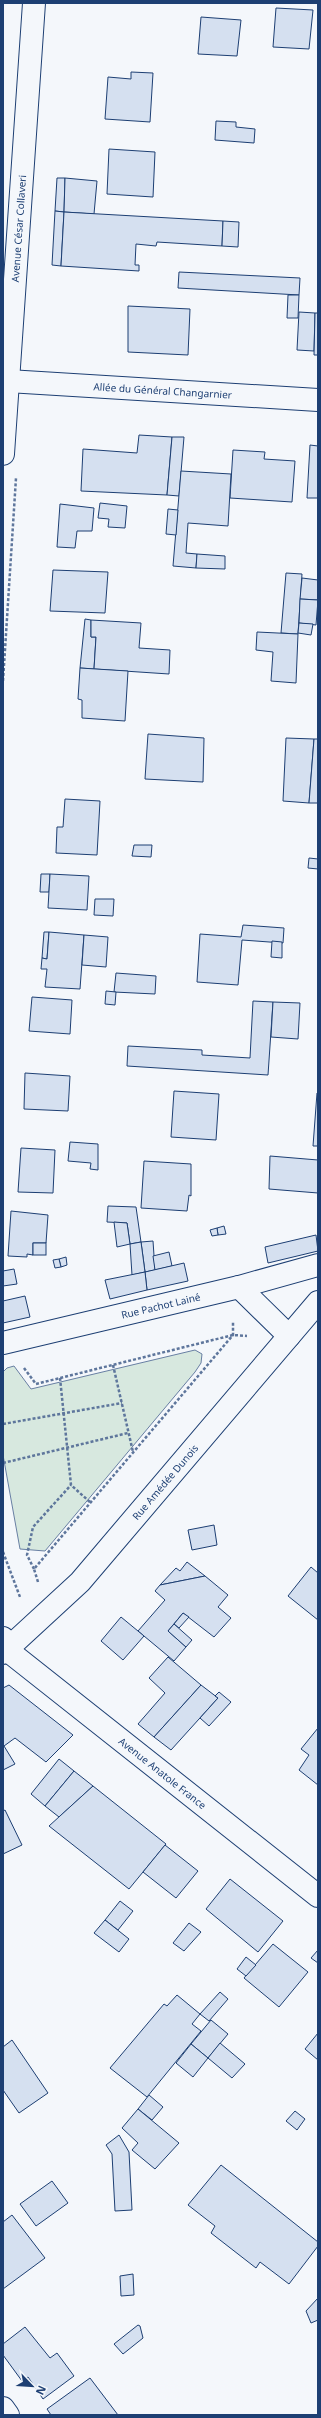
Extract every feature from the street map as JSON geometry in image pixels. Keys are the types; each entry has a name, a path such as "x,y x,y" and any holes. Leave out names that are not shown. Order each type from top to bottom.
{"street":[{"name":"Avenue César Collaveri","path":"3,454 34,3"},
{"name":"Allée du Général Changarnier","path":"8,382 318,400"},
{"name":"Rue Pachot Lainé","path":"5,1342 234,1288 318,1265"},
{"path":"234,1288 288,1336"},
{"name":"Rue Amédée Dunois","path":"4,1647 46,1613 80,1582 318,1302"},
{"name":"Avenue Anatole France","path":"4,1647 318,1896"},
{"path":"3,2408 8,2415"}],"path":[{"path":"34,1570 233,1335 234,1288"},
{"path":"5,1342 36,1384 233,1335 288,1336"},
{"path":"113,1365 133,1453"},
{"path":"60,1378 71,1485 91,1503"},
{"path":"3,1424 122,1403"},
{"path":"3,1462 128,1433"},
{"path":"46,1613 34,1570 27,1555 34,1527 71,1485"}],"shaded area":[{"path":"195,1350 202,1354 201,1363 195,1372 45,1551 20,1549 3,1455 3,1372 7,1368 14,1366 31,1389"}],"building":[{"path":"276,8 313,10 309,49 273,47"},
{"path":"201,17 241,20 237,56 198,54"},
{"path":"131,72 153,73 150,122 105,119 108,77 131,79"},
{"path":"216,121 236,122 236,127 255,129 254,143 215,140"},
{"path":"109,149 155,152 153,197 107,194"},
{"path":"57,178 65,178 64,212 55,211"},
{"path":"65,178 97,181 94,214 64,212"},
{"path":"55,211 64,212 61,266 52,265"},
{"path":"64,212 223,221 222,246 157,242 156,246 136,244 135,265 139,265 139,271 61,266"},
{"path":"223,221 239,222 238,247 222,246"},
{"path":"179,272 300,278 299,295 178,288"},
{"path":"288,295 299,295 298,318 287,318"},
{"path":"128,306 190,309 188,355 128,352"},
{"path":"299,312 315,313 314,351 297,350"},
{"path":"315,313 318,313 318,355 314,355"},
{"path":"139,435 172,437 167,495 81,491 83,449 137,453"},
{"path":"172,437 184,437 179,496 167,495"},
{"path":"310,445 318,446 318,498 307,498"},
{"path":"233,450 265,452 264,459 295,461 292,502 230,498"},
{"path":"181,471 231,474 228,526 188,523 186,553 197,554 196,568 173,566"},
{"path":"100,503 127,506 125,528 108,527 109,519 98,518"},
{"path":"60,504 94,508 92,531 77,531 75,548 57,547"},
{"path":"168,509 178,510 176,535 166,534"},
{"path":"197,554 225,556 225,569 196,568"},
{"path":"53,570 108,572 105,613 50,611"},
{"path":"286,573 302,574 298,634 281,633"},
{"path":"302,578 318,580 318,600 300,599"},
{"path":"300,599 318,600 316,625 299,623"},
{"path":"85,619 91,620 91,637 96,637 94,669 80,668"},
{"path":"91,620 141,623 139,648 170,650 169,674 94,669 96,637 91,637"},
{"path":"299,623 313,624 311,635 298,633"},
{"path":"257,632 298,634 296,683 271,681 273,652 256,650"},
{"path":"80,668 128,671 125,721 82,718 82,700 78,699"},
{"path":"148,734 204,738 203,782 145,779"},
{"path":"286,738 314,739 309,803 283,801"},
{"path":"314,739 318,739 318,803 309,803"},
{"path":"65,799 100,801 97,855 56,853 57,827 63,827"},
{"path":"134,845 152,845 151,857 132,856"},
{"path":"309,858 318,859 318,869 308,868"},
{"path":"41,874 50,874 49,892 40,892"},
{"path":"50,874 89,876 87,910 48,908"},
{"path":"95,899 114,899 113,916 94,915"},
{"path":"243,925 284,928 283,943 242,940 238,985 197,982 200,934 241,937"},
{"path":"44,932 49,932 47,959 42,958"},
{"path":"49,932 84,935 80,989 45,987 47,969 41,969 42,958 47,959"},
{"path":"84,935 108,937 106,967 82,965"},
{"path":"272,941 282,942 282,958 271,957"},
{"path":"116,973 156,976 155,994 114,992"},
{"path":"106,991 116,992 115,1005 105,1004"},
{"path":"32,997 72,1000 70,1034 29,1031"},
{"path":"253,1001 273,1002 268,1075 127,1066 128,1046 202,1050 202,1055 250,1058"},
{"path":"273,1002 300,1003 298,1039 271,1037"},
{"path":"25,1073 70,1076 68,1111 24,1109"},
{"path":"174,1091 219,1094 216,1140 171,1137"},
{"path":"317,1093 318,1146 313,1146"},
{"path":"70,1142 98,1144 98,1170 90,1169 91,1163 68,1161"},
{"path":"21,1148 55,1150 53,1193 18,1192"},
{"path":"270,1156 318,1160 318,1193 269,1189"},
{"path":"144,1161 191,1164 191,1196 189,1195 187,1211 141,1208"},
{"path":"108,1206 136,1207 141,1242 130,1244 127,1223 107,1222"},
{"path":"11,1211 48,1215 46,1243 33,1243 33,1255 27,1254 27,1257 8,1256"},
{"path":"114,1222 127,1223 130,1244 117,1247"},
{"path":"224,1226 226,1234 218,1235 217,1228"},
{"path":"217,1228 218,1235 212,1236 210,1230"},
{"path":"316,1235 318,1251 268,1263 265,1247"},
{"path":"153,1241 155,1270 145,1272 141,1242"},
{"path":"141,1242 145,1272 132,1275 130,1244"},
{"path":"33,1243 46,1243 46,1255 33,1255"},
{"path":"169,1252 172,1266 155,1270 153,1256"},
{"path":"66,1257 67,1265 61,1267 59,1259"},
{"path":"59,1259 61,1267 55,1268 53,1260"},
{"path":"184,1263 188,1281 147,1290 145,1272"},
{"path":"14,1269 17,1284 3,1286 3,1271"},
{"path":"145,1272 147,1290 110,1299 105,1280"},
{"path":"25,1296 30,1317 3,1323 3,1301"},
{"path":"214,1525 217,1545 192,1550 188,1530"},
{"path":"187,1562 205,1576 160,1585 176,1568 180,1571"},
{"path":"311,1567 318,1573 318,1620 288,1596"},
{"path":"205,1576 228,1595 218,1607 231,1618 214,1637 183,1613 168,1631 186,1647 174,1661 138,1631 165,1600 155,1591 160,1585"},
{"path":"183,1613 189,1617 179,1628 174,1624"},
{"path":"121,1617 144,1636 123,1660 101,1641"},
{"path":"174,1624 192,1640 186,1647 168,1631"},
{"path":"168,1657 201,1685 154,1737 138,1724 165,1693 149,1678"},
{"path":"9,1685 73,1735 46,1762 15,1738 4,1746 15,1764 3,1770 3,1688"},
{"path":"201,1685 218,1698 171,1750 154,1737"},
{"path":"219,1692 231,1702 209,1726 200,1718 218,1698 215,1696"},
{"path":"318,1728 318,1785 299,1770 309,1755 301,1749"},
{"path":"59,1759 74,1771 45,1806 31,1794"},
{"path":"74,1771 93,1786 59,1817 45,1806"},
{"path":"93,1786 166,1844 129,1889 49,1826"},
{"path":"5,1810 22,1845 3,1854 3,1811"},
{"path":"165,1845 198,1871 176,1898 143,1872"},
{"path":"230,1879 283,1921 258,1952 206,1909"},
{"path":"120,1901 133,1911 118,1930 105,1920"},
{"path":"105,1920 129,1939 119,1952 94,1933"},
{"path":"189,1923 201,1932 184,1951 173,1943"},
{"path":"273,1944 308,1972 279,2007 244,1978"},
{"path":"318,1950 318,1963 311,1958"},
{"path":"246,1957 256,1965 246,1976 237,1969"},
{"path":"220,1992 228,1999 209,2021 200,2014"},
{"path":"177,1995 200,2014 192,2024 201,2031 147,2097 110,2068 164,2004 167,2006"},
{"path":"211,2020 228,2034 208,2058 191,2044"},
{"path":"318,2033 318,2060 305,2049"},
{"path":"12,2040 48,2093 19,2113 3,2090 3,2047"},
{"path":"220,2043 245,2064 232,2078 208,2058"},
{"path":"191,2044 208,2058 193,2077 176,2063"},
{"path":"149,2095 163,2107 152,2120 138,2109"},
{"path":"138,2109 179,2143 155,2169 132,2150 138,2143 122,2128"},
{"path":"295,2111 305,2119 297,2130 286,2121"},
{"path":"119,2135 129,2152 132,2210 115,2211 112,2154 106,2145"},
{"path":"221,2165 318,2242 318,2246 289,2284 260,2262 256,2268 211,2233 215,2226 188,2205"},
{"path":"52,2181 68,2203 36,2226 20,2204"},
{"path":"12,2215 45,2258 3,2289 3,2222"},
{"path":"133,2274 134,2295 121,2296 120,2276"},
{"path":"318,2298 318,2320 311,2323 306,2311"},
{"path":"138,2325 140,2326 143,2338 123,2354 114,2344"},
{"path":"25,2327 50,2358 57,2353 74,2376 43,2399 28,2377 22,2381 3,2355 3,2344"},
{"path":"90,2378 118,2415 51,2415 47,2409"}]}
